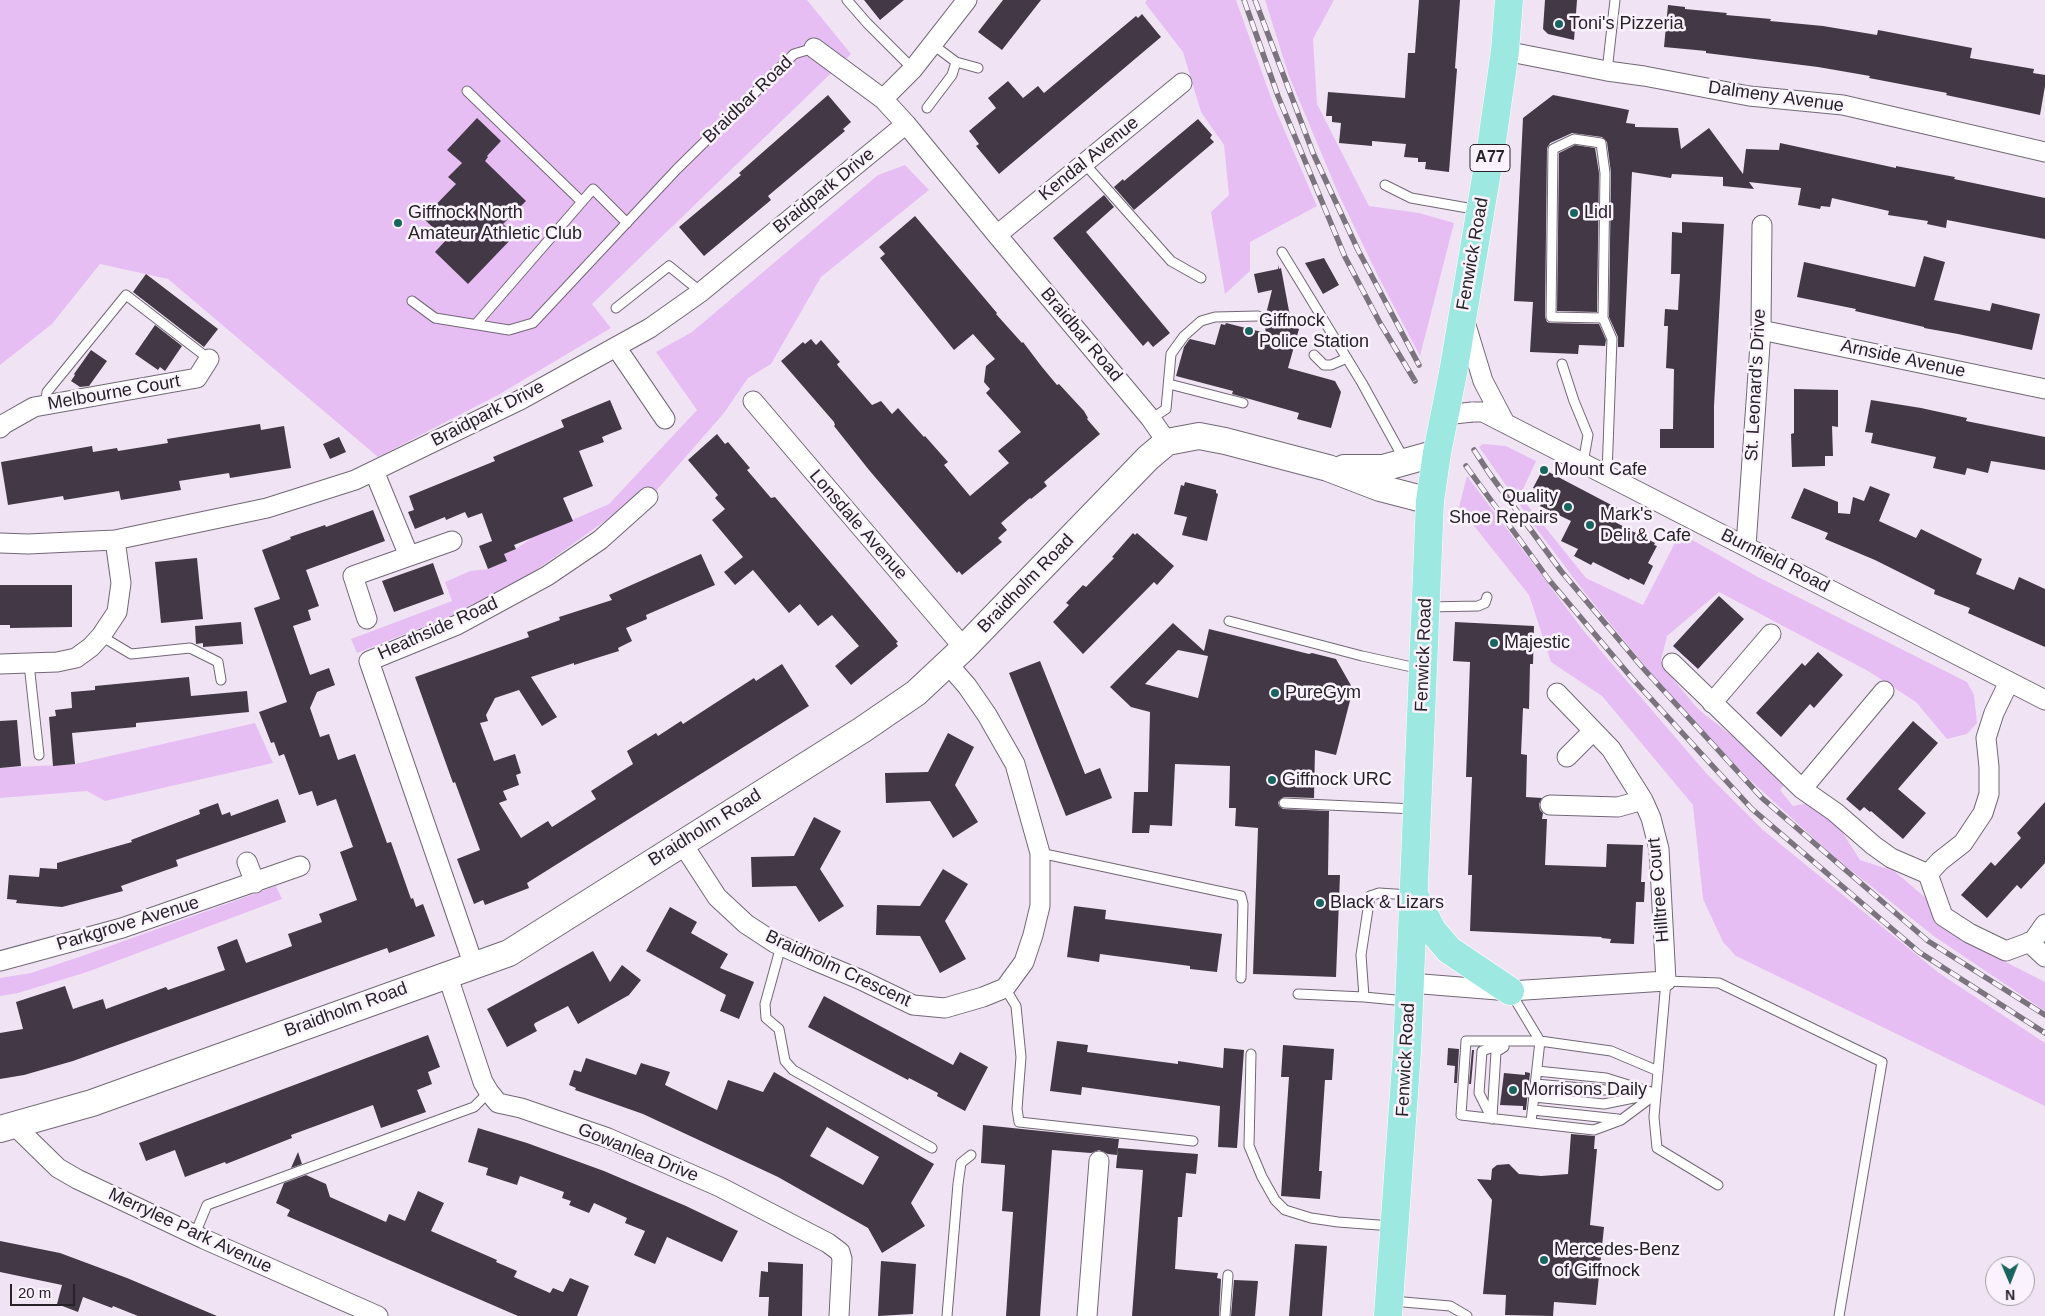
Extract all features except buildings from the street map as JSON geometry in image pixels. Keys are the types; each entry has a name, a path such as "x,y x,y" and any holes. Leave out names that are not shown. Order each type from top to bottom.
{"main road":[{"name":"Fenwick Road","path":"1389,1309 1410,992 1430,501 1481,210 1505,51 1509,0"},
{"path":"1414,895 1432,930 1449,950 1510,991"}],"street":[{"path":"883,99 913,69 967,0"},
{"name":"Braidbar Road","path":"814,48 883,99 906,124 1151,419 1167,442"},
{"name":"Dalmeny Avenue","path":"1505,51 1607,72 1644,76 1749,96 1843,105 2045,152"},
{"name":"Kendal Avenue","path":"997,235 1182,83"},
{"name":"Braidpark Drive","path":"0,543 28,544 115,540 267,508 355,480 520,400 650,328 701,292 906,124"},
{"name":"St. Leonard's Drive","path":"1746,546 1760,330 1762,225"},
{"path":"1462,315 1483,382 1505,423"},
{"name":"Arnside Avenue","path":"1760,330 2045,388"},
{"path":"616,347 665,419"},
{"name":"Melbourne Court","path":"0,428 34,407 197,378 209,359"},
{"name":"Lonsdale Avenue","path":"752,401 956,655"},
{"name":"Burnfield Road","path":"1445,415 1483,412 2045,700"},
{"name":"Braidholm Road","path":"8,1127 92,1103 447,974 509,954 892,711 916,693 956,655 1148,458 1167,442 1199,436 1224,441 1328,468 1380,488 1430,501"},
{"name":"Braidholm Road","path":"1328,468 1383,468 1437,453"},
{"path":"374,471 409,556"},
{"name":"Heathside Road","path":"474,966 369,661 457,625 547,576 600,540 648,497"},
{"path":"0,664 57,662 76,658 91,647 117,612 120,599 121,584 115,540"},
{"path":"367,619 352,576 452,541"},
{"path":"1712,703 1770,634"},
{"path":"956,655 967,686 987,715 1015,764 1040,853 1040,906 1033,935 1024,962 1005,988"},
{"path":"1672,663 1802,789 1835,812 1891,858 1928,874 1942,916 1968,933 2006,951 2033,941 2045,924"},
{"path":"1928,874 1940,861 1963,843 1983,813 1989,794 1986,738 1994,714 2010,682"},
{"path":"1802,789 1884,691"},
{"name":"Hilltree Court","path":"1557,693 1611,748 1643,800 1651,818 1659,849 1666,981"},
{"path":"1567,757 1593,731"},
{"path":"1550,805 1618,807 1643,800"},
{"name":"Braidholm Crescent","path":"682,843 717,897 746,924 781,946 913,1005 945,1008 983,997 1005,988"},
{"path":"247,862 254,883"},
{"name":"Parkgrove Avenue","path":"3,957 122,928 300,866"},
{"path":"2029,942 2045,957"},
{"path":"447,974 489,1092"},
{"path":"1410,992 1510,991 1666,981"},
{"name":"Gowanlea Drive","path":"489,1092 498,1104 521,1108 608,1138 720,1187 828,1243 840,1252 842,1259 839,1316"},
{"name":"Merrylee Park Avenue","path":"8,1127 52,1163 77,1179 194,1234 378,1316"},
{"path":"1087,1316 1098,1161"}],"lane":[{"path":"847,0 913,69"},
{"path":"1607,72 1615,0"},
{"path":"932,44 956,62 978,68"},
{"name":"Braidbar Road","path":"412,301 435,318 510,330 533,323 678,169 794,54 814,48"},
{"path":"927,108 952,75 956,62"},
{"path":"467,91 582,202"},
{"path":"1603,318 1550,318 1553,149 1574,139 1601,143 1605,173 1603,318 1612,339 1607,474"},
{"path":"1084,163 1171,261 1201,278"},
{"path":"1385,185 1411,198 1481,210"},
{"path":"476,324 593,189 627,223"},
{"path":"1282,252 1347,358 1406,463"},
{"path":"616,308 669,266 701,292"},
{"name":"Melbourne Court","path":"45,405 47,392 126,294 209,359"},
{"path":"1151,419 1166,409 1172,354 1184,336 1201,321 1215,317 1258,316"},
{"path":"1314,355 1324,364 1331,366 1347,358"},
{"path":"1562,364 1588,435 1583,463"},
{"path":"1169,384 1243,403"},
{"path":"1426,607 1478,606 1485,604 1487,597"},
{"path":"1229,621 1362,656 1424,670"},
{"path":"101,636 131,654 190,648 218,662 221,680"},
{"path":"29,664 40,756"},
{"path":"1284,804 1418,809"},
{"path":"1040,853 1241,896 1243,904 1241,978"},
{"path":"1364,997 1361,955 1370,896 1379,893 1414,895"},
{"path":"781,946 765,1004 766,1018 779,1028 785,1062 793,1070 932,1148"},
{"path":"1718,1184 1657,1148 1654,1117 1666,981 1719,983 1882,1062 1839,1316"},
{"path":"1005,988 1016,1006 1021,1057 1017,1109 1019,1122 1193,1140"},
{"path":"1510,991 1540,1041 1531,1122"},
{"path":"1298,994 1364,997 1410,992"},
{"path":"1492,1119 1479,1093 1482,1051 1515,1040"},
{"path":"1492,1119 1496,1052 1515,1040"},
{"path":"1656,1094 1621,1120 1594,1130 1461,1115 1466,1041 1540,1041 1611,1051 1658,1071"},
{"path":"1251,1054 1249,1146 1262,1177 1275,1200 1285,1210 1310,1218 1395,1226"},
{"path":"1537,1071 1606,1078 1656,1094"},
{"path":"1535,1084 1656,1094"},
{"path":"194,1234 207,1205 474,1107 489,1092"},
{"path":"1534,1097 1604,1104 1656,1094"},
{"path":"1533,1110 1621,1120"},
{"path":"947,1316 961,1163 971,1155"},
{"path":"1225,1316 1228,1275"},
{"path":"1389,1309 1450,1306 1467,1316"}],"shaded area":[{"name":"Giffnock North Amateur Athletic Club","path":"0,0 807,0 851,54 592,304 611,328 498,395 378,457 168,279 100,264 52,324 0,365"},
{"path":"1147,0 1236,0 1274,106 1317,206 1250,242 1250,271 1225,294 1211,212 1229,195 1224,145 1201,112 1183,52 1145,3"},
{"path":"1265,0 1334,0 1313,39 1317,104 1369,206 1419,213 1454,223 1420,356 1378,276 1338,193 1289,76"},
{"path":"905,165 929,190 821,277 771,364 748,378 724,413 655,492 650,489 532,573 458,613 357,653 351,639 452,601 445,582 470,571 488,569 507,561 504,554 516,549 533,537 609,504 697,410 656,352 692,332 878,175"},
{"path":"1483,444 1506,446 1536,461 1520,496 1586,578 1643,605 1680,533 1756,576 1967,682 1974,695 1977,723 1967,734 1947,739 1916,702 1868,671 1719,592 1667,636 1661,660 1668,673 1698,709 1788,780 1780,790 1793,806 1808,803 1839,827 1860,860 1894,871 1926,898 1939,919 1986,952 2045,982 2045,1011 1935,937 1833,856 1748,778 1664,689 1585,593 1479,447"},
{"path":"1467,476 1583,630 1706,773 1763,830 1939,973 2045,1043 2045,1106 1736,956 1723,942 1703,899 1693,805 1602,696 1551,662 1529,595 1459,507"},
{"path":"255,723 273,763 105,801 87,791 0,798 0,768 75,764"},
{"path":"276,886 282,899 87,972 18,993 0,996 0,978 31,973 85,955"}],"railway":[{"path":"1244,0 1278,96 1345,257 1380,323 1415,381"},
{"path":"1255,0 1313,153 1358,250 1419,365"},
{"path":"1474,450 1561,571 1642,667 1762,798 1928,941 2045,1015"},
{"path":"1466,466 1549,580 1631,677 1752,809 1919,952 2045,1033"}],"place":[{"name":"Toni's Pizzeria","path":"1559,24"},
{"name":"Lidl","path":"1574,213"},
{"name":"Giffnock North Amateur Athletic Club","path":"398,223"},
{"name":"Giffnock Police Station","path":"1249,331"},
{"name":"Mount Cafe","path":"1544,470"},
{"name":"Quality Shoe Repairs","path":"1568,507"},
{"name":"Mark's Deli & Cafe","path":"1590,525"},
{"name":"Majestic","path":"1494,643"},
{"name":"PureGym","path":"1275,693"},
{"name":"Giffnock URC","path":"1272,780"},
{"name":"Black & Lizars","path":"1320,903"},
{"name":"Morrisons Daily","path":"1513,1090"},
{"name":"Mercedes-Benz of Giffnock","path":"1544,1260"}]}
